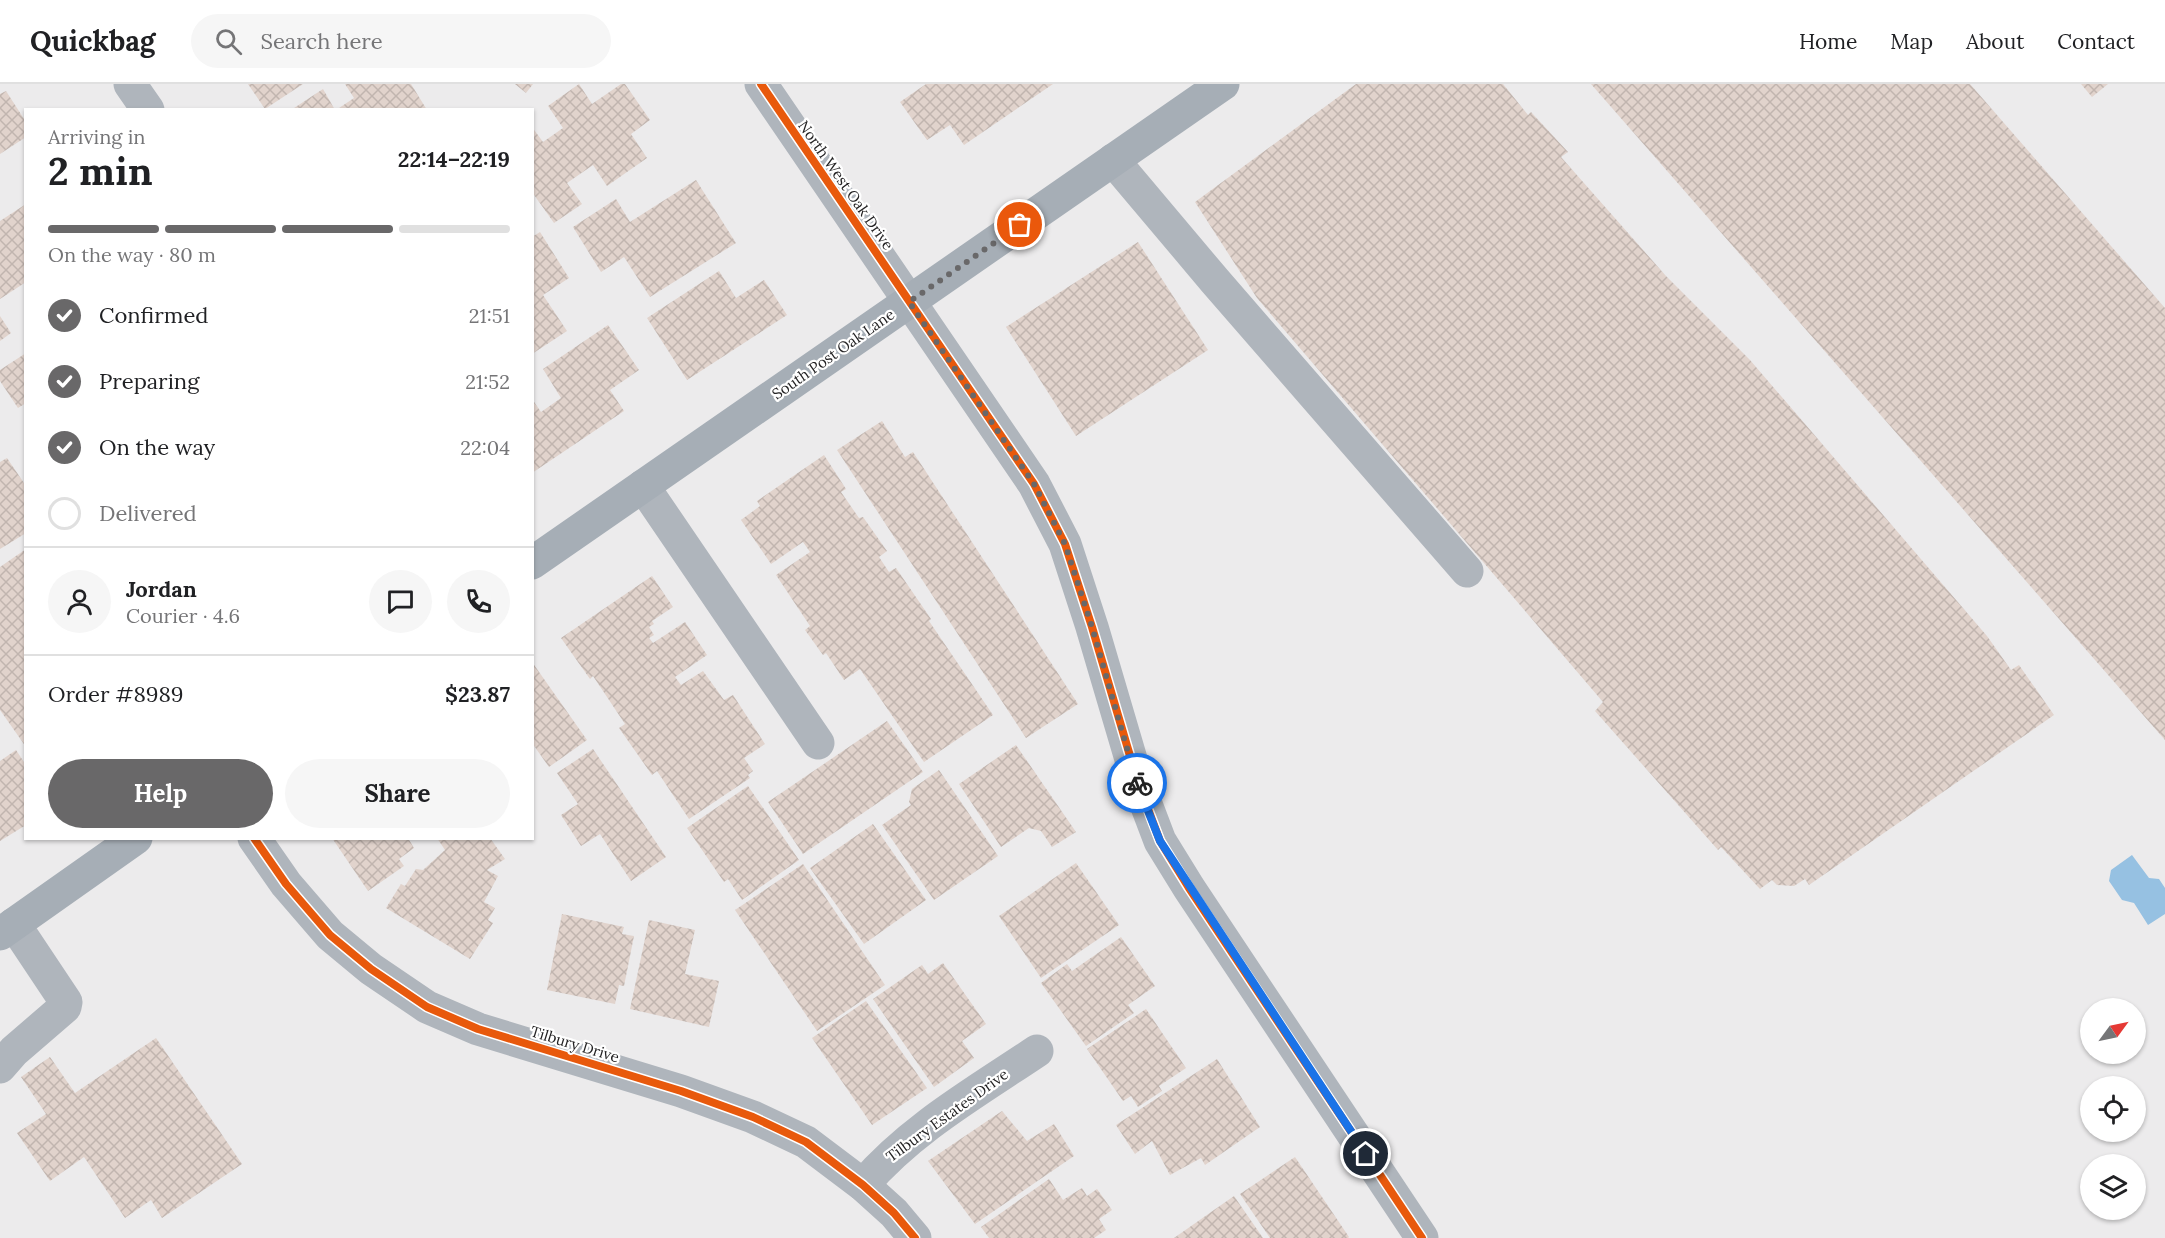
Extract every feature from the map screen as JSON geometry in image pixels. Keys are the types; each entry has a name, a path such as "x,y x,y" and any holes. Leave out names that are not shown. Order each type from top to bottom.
{"main road":[{"name":"South Post Oak Lane","path":"534,562 1223,84"},
{"path":"7,929 133,840"}],"street":[{"path":"130,84 147,108"},
{"name":"North West Oak Drive","path":"761,84 1034,484 1065,544 1138,783 1160,841 1422,1238"},
{"path":"1113,160 1223,291 1467,571"},
{"path":"643,486 818,743"},
{"name":"Tilbury Drive","path":"256,840 286,885 330,934 371,969 427,1007 478,1029 681,1091 753,1117 806,1142 863,1185 894,1213 915,1238"},
{"path":"0,1067 14,1051 65,1007 66,1002 7,929"},
{"name":"Tilbury Estates Drive","path":"863,1185 883,1161 909,1138 1037,1051"}],"water":[{"path":"2132,855 2149,878 2159,879 2165,888 2165,914 2148,925 2134,903 2122,900 2109,881 2111,870"}],"building":[{"path":"248,84 303,84 267,108"},
{"path":"345,84 411,84 426,108 339,108 354,98"},
{"path":"515,84 533,84 526,93"},
{"path":"579,84 592,104 621,84 625,84 650,120 631,134 647,158 607,186 593,165 567,183 582,204 554,223 534,195 534,130 543,142 563,128 548,106"},
{"path":"926,84 1053,84 964,145 950,125 927,140 900,102"},
{"path":"1356,84 1503,84 1528,115 1531,112 1568,152 1561,157 1666,276 1750,360 1987,636 2011,670 2019,665 2054,715 1809,885 1805,879 1794,886 1777,885 1772,880 1760,889 1721,847 1718,850 1595,711 1603,702 1257,298 1195,202"},
{"path":"1591,84 1970,84 2165,308 2165,740"},
{"path":"2081,84 2108,84 2092,97"},
{"path":"323,89 334,108 294,108"},
{"path":"6,91 24,119 24,138 0,154 0,94"},
{"path":"696,180 736,243 650,297 624,257 601,272 573,227 616,199 630,222"},
{"path":"24,205 24,283 0,299 0,221"},
{"path":"540,232 569,278 543,295 567,331 534,353 534,236"},
{"path":"1138,242 1208,350 1076,436 1006,327"},
{"path":"719,271 736,298 764,280 787,315 687,380 647,318"},
{"path":"0,316 11,333 0,341"},
{"path":"608,325 639,370 610,390 624,411 534,472 534,402 541,412 561,398 543,369"},
{"path":"24,354 24,404 18,408 0,381 0,370"},
{"path":"882,421 905,457 913,452 1078,704 1026,738 837,450"},
{"path":"824,455 846,489 841,492 859,518 863,517 887,551 879,557 889,572 896,568 993,715 924,762 860,669 844,680 826,653 823,655 805,630 810,626 776,575 810,552 803,542 771,564 741,520 760,506 757,501"},
{"path":"7,458 24,483 24,534 0,549 0,462"},
{"path":"24,550 24,744 0,710 0,567"},
{"path":"652,576 673,607 652,621 654,624 649,627 654,635 649,638 653,643 685,622 707,655 675,677 681,685 703,671 724,700 733,695 765,744 744,758 753,771 748,775 750,778 689,819 657,771 652,775 619,728 625,724 593,676 590,679 561,638"},
{"path":"534,665 587,740 549,767 534,746"},
{"path":"887,721 923,772 803,854 768,802"},
{"path":"1016,745 1076,832 1052,847 1041,831 1029,828 1001,847 959,784"},
{"path":"593,749 666,857 631,881 600,834 581,846 561,815 578,804 557,773"},
{"path":"16,750 24,762 24,826 0,841 0,761"},
{"path":"939,770 998,856 934,900 882,825 911,805 909,802 912,789"},
{"path":"748,786 799,860 742,900 728,879 724,882 687,828"},
{"path":"873,824 926,900 864,944 810,868"},
{"path":"333,840 409,840 414,848 399,859 404,866 368,891"},
{"path":"438,840 491,840 505,859 487,870 498,876 484,902 495,908 488,920 493,923 470,959 386,908 401,884 405,886 416,869 423,870 445,850"},
{"path":"1076,863 1119,925 1041,978 999,916"},
{"path":"803,864 885,985 817,1031 735,910"},
{"path":"562,914 624,927 622,934 634,936 624,986 619,985 615,1004 547,990"},
{"path":"649,920 695,930 685,974 719,981 709,1027 630,1009"},
{"path":"1121,937 1155,986 1128,1005 1134,1013 1086,1046 1041,983 1067,964 1072,971"},
{"path":"943,963 986,1024 962,1041 974,1058 934,1087 873,999 922,965 928,974"},
{"path":"866,1001 927,1088 872,1125 812,1038"},
{"path":"1146,1009 1186,1068 1159,1086 1162,1091 1138,1107 1131,1096 1123,1101 1087,1049"},
{"path":"156,1038 242,1164 162,1218 151,1200 125,1218 84,1157 50,1181 17,1133 46,1114 21,1077 50,1057 75,1093"},
{"path":"1217,1059 1260,1127 1205,1165 1201,1158 1170,1175 1152,1141 1135,1154 1116,1125"},
{"path":"1002,1111 1027,1141 1054,1124 1074,1156 975,1224 928,1161"},
{"path":"1295,1157 1348,1238 1270,1238 1240,1194"},
{"path":"1049,1179 1063,1200 1082,1188 1087,1196 1097,1189 1112,1210 1099,1219 1106,1230 1094,1238 989,1238 981,1227"},
{"path":"1234,1196 1263,1238 1174,1238"}],"cycle path":[{"path":"761,84 1034,484 1065,544 1138,783 1160,841 1422,1238"},
{"path":"255,840 286,884 330,935 371,969 427,1007 478,1029 681,1091 753,1117 806,1142 863,1185 894,1213 915,1238"}],"way so far":[{"path":"1020,225 909,302 1034,484 1065,544 1092,627 1137,783"}],"route":[{"path":"1137,783 1160,841 1189,888 1366,1154"}]}
